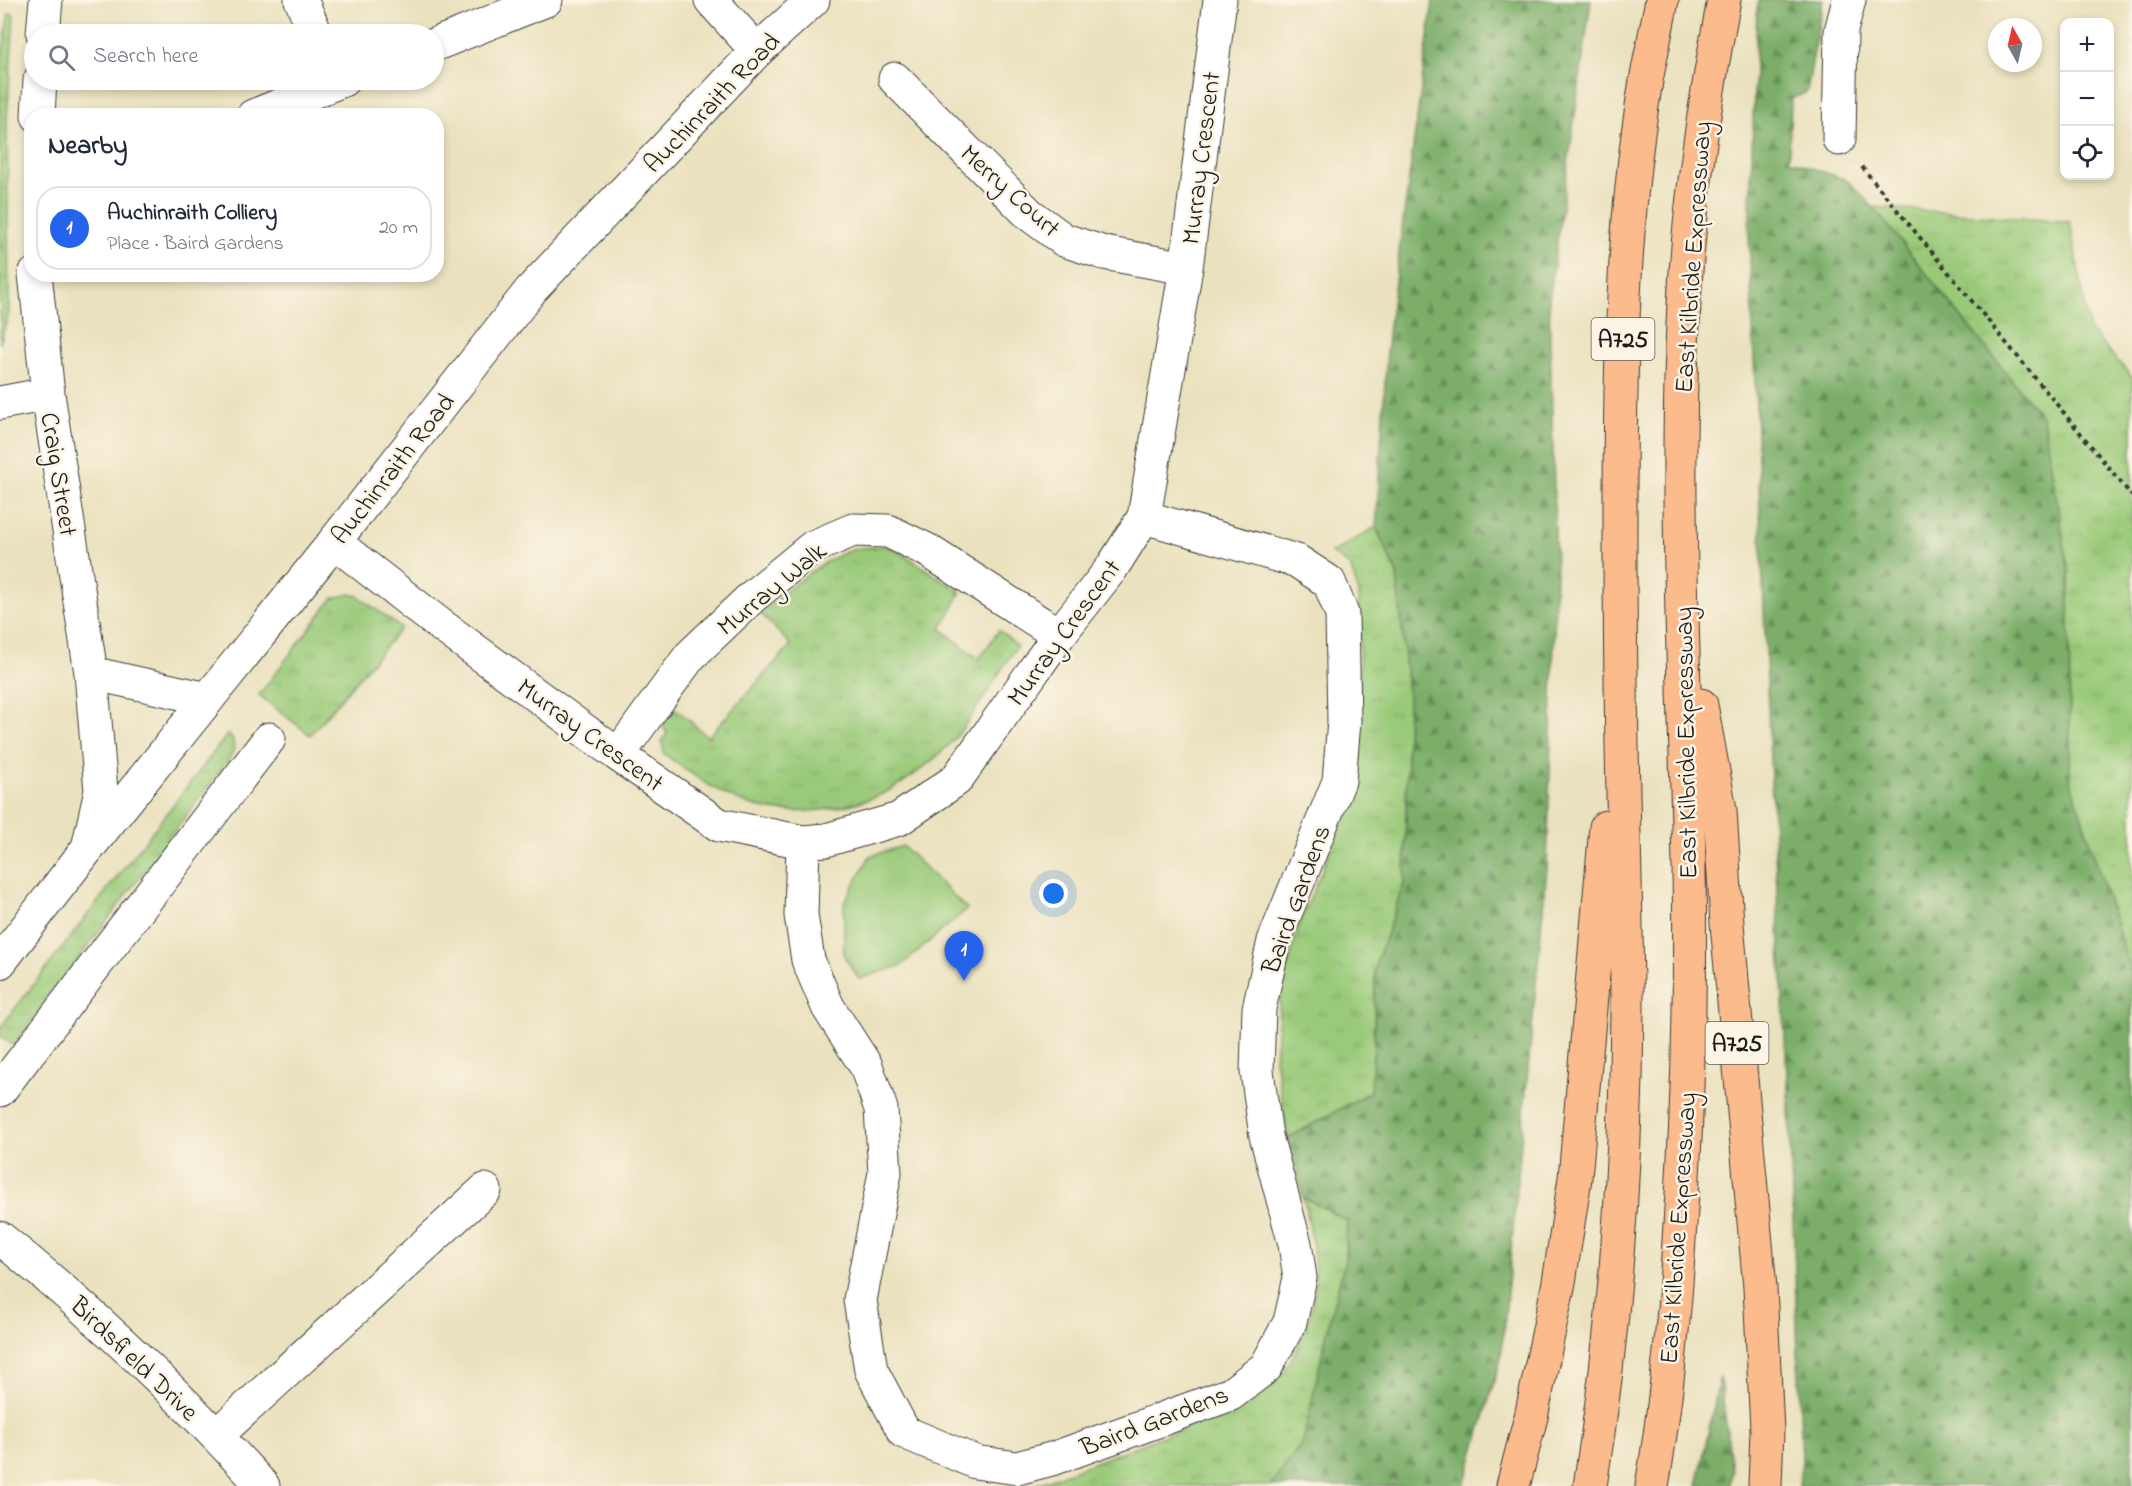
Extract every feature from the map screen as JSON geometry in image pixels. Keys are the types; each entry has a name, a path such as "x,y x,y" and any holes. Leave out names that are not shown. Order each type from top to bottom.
{"highway":[{"name":"A725","path":"1590,1486 1605,1387 1620,1203 1625,1086 1626,951 1621,681 1620,398 1633,189 1644,94 1662,0"},
{"name":"East Kilbride Expressway","path":"1652,1486 1660,1442 1676,1293 1686,1139 1689,869 1682,603 1681,405 1684,302 1704,108 1724,0"},
{"name":"A725","path":"1682,603 1720,810 1727,924 1760,1288 1765,1375 1765,1486"},
{"name":"A725","path":"1513,1486 1531,1418 1559,1282 1575,1178 1585,1082 1590,994 1621,681"}],"street":[{"path":"44,24 46,0"},
{"path":"301,0 312,24"},
{"path":"444,40 511,7 546,0"},
{"path":"711,0 757,51"},
{"name":"Auchinraith Road","path":"0,962 531,291 757,51 813,0"},
{"name":"Murray Crescent","path":"334,542 438,623 618,755 719,825 802,842 826,840 899,819 956,780 1059,635 1111,569 1144,517 1186,268 1220,0"},
{"path":"1839,139 1841,32 1849,0"},
{"name":"Merry Court","path":"895,79 1029,214 1064,240 1104,253 1186,268"},
{"path":"38,108 39,90"},
{"path":"272,108 314,90"},
{"name":"Craig Street","path":"36,282 48,394 91,673 101,791 88,848"},
{"path":"0,403 48,394"},
{"name":"Baird Gardens","path":"802,842 801,915 808,960 828,1007 866,1066 881,1109 885,1173 860,1300 871,1370 904,1432 975,1462 1017,1468 1054,1458 1231,1394 1266,1367 1290,1322 1300,1278 1295,1244 1266,1136 1257,1071 1259,1009 1274,941 1339,781 1344,721 1342,614 1329,582 1297,561 1144,517"},
{"name":"Murray Walk","path":"618,755 690,656 752,597 813,547 853,530 888,531 917,545 1059,635"},
{"path":"91,673 208,699"},
{"path":"1,1088 268,738"},
{"path":"217,1435 485,1190"},
{"name":"Birdsfield Drive","path":"0,1238 60,1286 217,1435 263,1486"}],"path":[{"path":"1839,139 2132,496"}],"green space":[{"path":"1433,0 1591,0 1549,300 1556,569 1547,867 1501,1358 1464,1486 1271,1486 1303,1442 1345,1261 1347,1221 1303,1197 1288,1138 1370,1092 1374,1048 1375,967 1405,881 1408,693 1397,574 1376,527 1388,333"},
{"path":"1759,0 1823,0 1807,92 1791,99 1789,160 1847,180 1873,207 2043,419 2069,572 2070,780 2132,975 2132,1486 1799,1486 1802,1461 1789,1111 1770,760 1749,234"},
{"path":"9,13 14,14 7,120 9,312 0,344 0,70"},
{"path":"1873,207 2070,222 2089,329 2132,377 2132,975 2070,780 2069,572 2043,419"},
{"path":"1376,527 1397,574 1408,693 1405,881 1375,967 1374,1048 1370,1092 1288,1138 1275,1059 1281,990 1299,925 1351,801 1360,761 1359,593 1350,566 1331,553"},
{"path":"886,546 901,553 961,592 941,629 979,659 999,630 1017,646 964,727 941,752 912,776 884,793 835,808 800,811 766,809 738,800 706,783 664,754 662,741 667,734 661,722 675,708 708,737 791,645 760,613 800,580 833,558 854,550"},
{"path":"349,594 358,596 401,628 310,735 259,695 332,599"},
{"path":"228,734 233,741 234,748 227,762 13,1045 0,1036 0,1028"},
{"path":"903,846 967,909 902,965 859,979 844,956 844,903 870,856"},
{"path":"1303,1197 1347,1220 1345,1261 1303,1442 1271,1486 1033,1486 1254,1401 1276,1382 1293,1357 1303,1335 1314,1292 1313,1247"},
{"path":"1720,1376 1732,1471 1730,1486 1697,1486"}],"place":[{"name":"Auchinraith Colliery","path":"964,981"}]}
